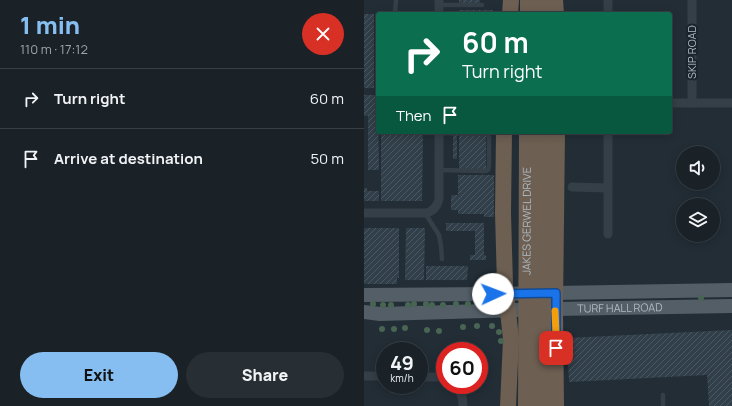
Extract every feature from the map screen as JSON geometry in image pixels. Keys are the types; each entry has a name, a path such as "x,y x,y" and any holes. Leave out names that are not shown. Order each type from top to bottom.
{"highway":[{"path":"510,12 511,0"},
{"path":"528,0 528,12"},
{"path":"542,0 542,12"},
{"path":"555,0 556,12"},
{"path":"504,134 503,214 507,310 511,339 508,406"},
{"name":"JAKES GERWEL DRIVE","path":"526,406 527,134"},
{"name":"JAKES GERWEL DRIVE","path":"542,134 542,406"},
{"path":"556,406 557,134"}],"main road":[{"name":"TURF HALL ROAD","path":"364,312 380,314 507,310 556,301 732,290"},
{"name":"TURF HALL ROAD","path":"364,295 506,294 556,301 732,306"}],"street":[{"path":"608,0 608,12"},
{"name":"SKIP ROAD","path":"692,0 692,103"},
{"path":"672,103 732,103"},
{"path":"364,213 425,214 433,210 438,202 439,134"},
{"path":"608,134 608,234"},
{"path":"572,187 608,188"},
{"path":"364,376 376,376"},
{"path":"461,394 463,406"}],"lane":[{"path":"395,12 396,0"},
{"path":"439,6 482,6"},
{"path":"439,170 488,170 490,166 489,137 487,134"},
{"path":"425,214 439,235 442,246 442,258"},
{"path":"663,395 664,406"}],"building":[{"path":"459,0 480,0 480,3 459,3"},
{"path":"493,10 493,12 450,12"},
{"path":"364,14 374,14 374,88 364,88"},
{"path":"364,95 376,95 376,134 379,134 379,170 368,170 368,116 364,116"},
{"path":"381,134 423,134 422,201 381,201"},
{"path":"459,134 486,134 486,169 459,169"},
{"path":"453,135 457,135 457,159 453,159"},
{"path":"458,175 494,175 494,217 484,217 484,214 458,214 458,210 451,210 451,195 458,195"},
{"path":"364,188 367,188 367,191 379,191 379,201 364,201"},
{"path":"446,223 484,223 484,255 486,255 486,260 470,260 470,255 475,255 475,231 446,231"},
{"path":"364,228 399,228 399,278 397,278 397,284 364,284"},
{"path":"406,228 425,228 424,280 405,280"},
{"path":"426,266 468,266 467,280 426,280"},
{"path":"732,330 732,406 709,406 707,375 569,382 567,338"}],"slow traffic":[{"path":"555,311 556,334"}],"route":[{"path":"493,294 556,293 556,348"}]}
